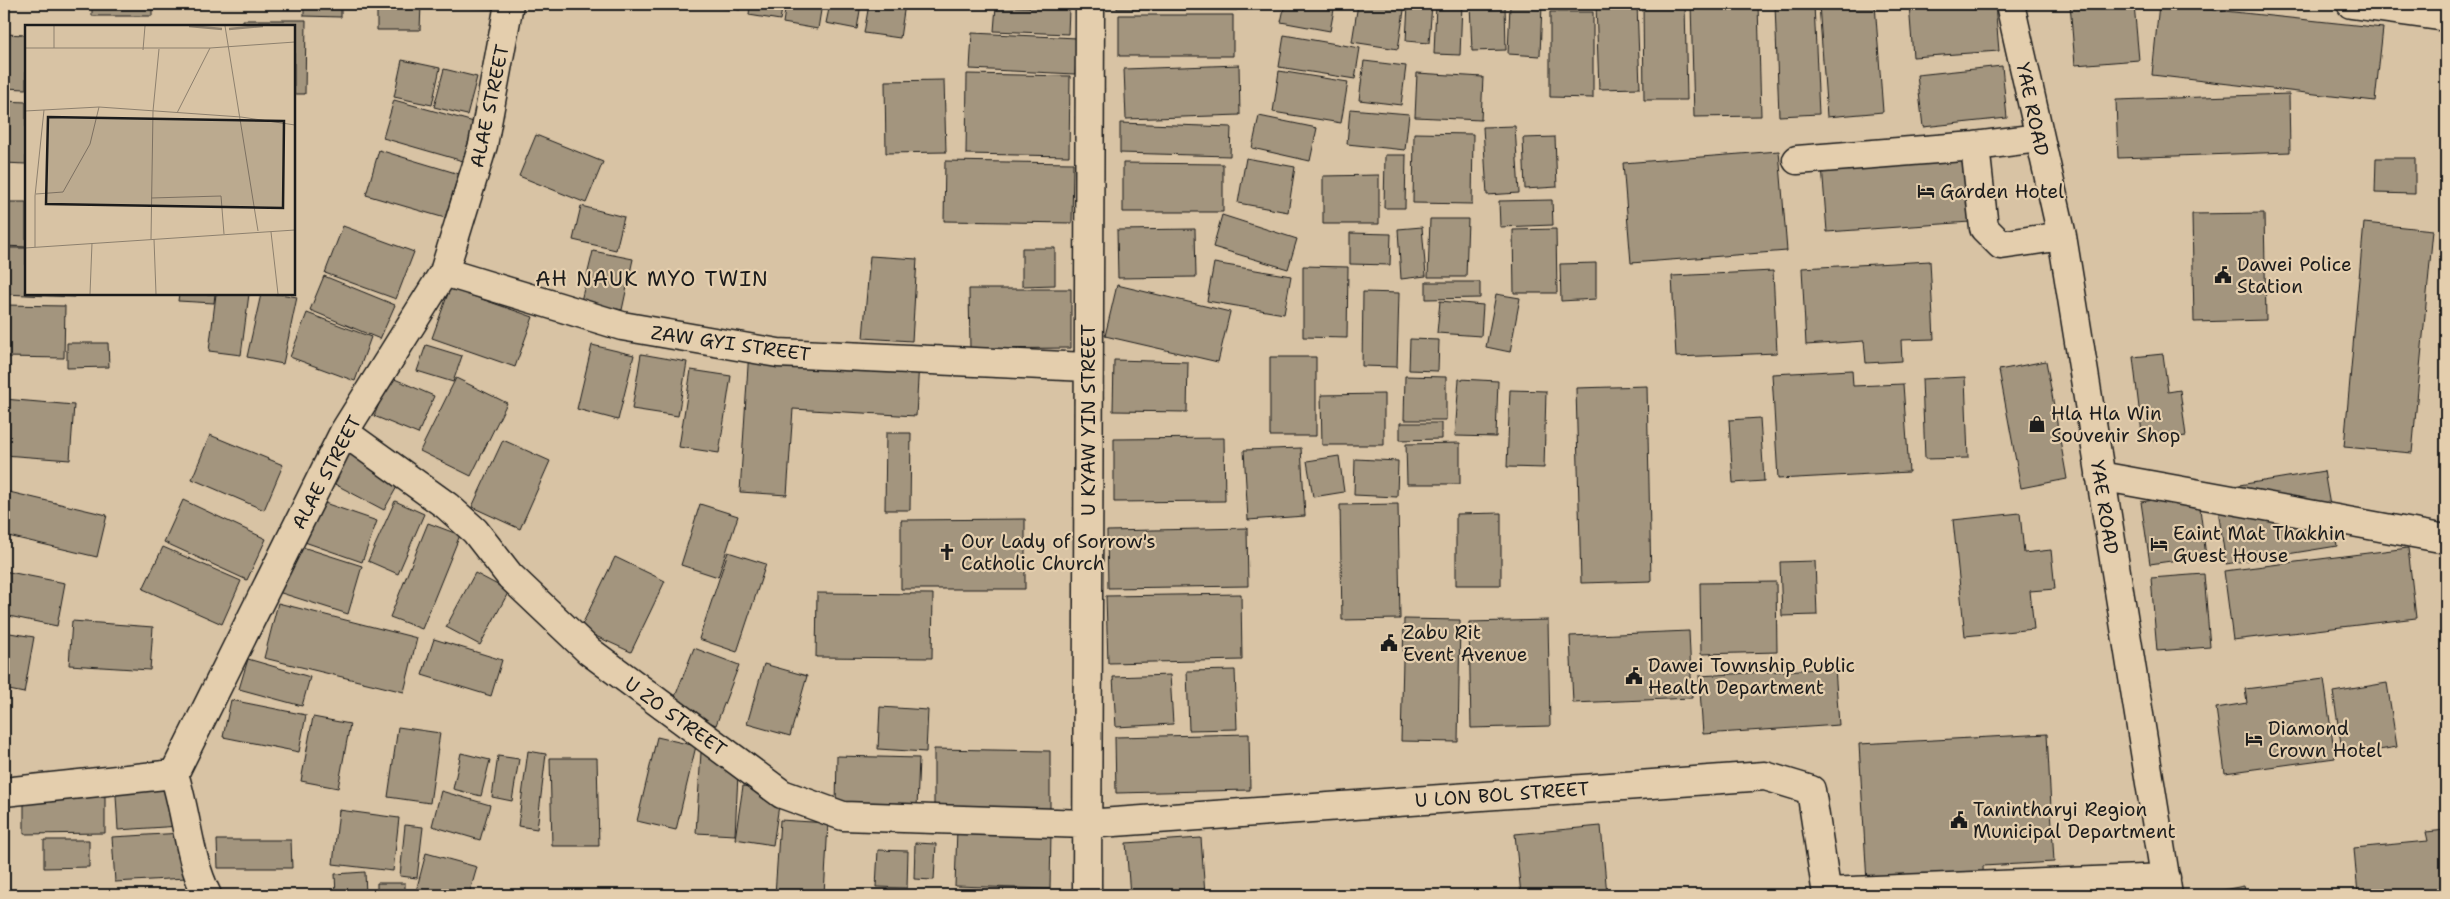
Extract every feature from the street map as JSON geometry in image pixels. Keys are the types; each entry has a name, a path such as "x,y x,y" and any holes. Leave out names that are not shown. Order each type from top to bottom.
{"street":[{"name":"ALAE STREET","path":"174,774 344,432 444,272 483,145 509,4"},
{"name":"U KYAW YIN STREET","path":"1087,895 1087,367 1090,4"},
{"name":"YAE ROAD","path":"2010,4 2062,236 2167,886"},
{"path":"2351,4 2428,11"},
{"path":"1797,160 1976,146 2039,138"},
{"path":"1976,146 1984,228 2001,245 2062,236"},
{"name":"ZAW GYI STREET","path":"444,272 622,326 778,353 1087,367"},
{"name":"U ZO STREET","path":"344,432 447,506 475,531 510,576 589,651 782,794 843,816 1086,824"},
{"path":"2100,476 2446,539"},
{"path":"4,792 174,774 182,796 197,874 207,895"},
{"name":"U LON BOL STREET","path":"1086,824 1765,776 1811,790 1827,894"},
{"path":"1827,894 2167,886"}],"building":[{"path":"92,4 152,4 152,16 92,16"},
{"path":"304,4 341,4 341,17 304,16"},
{"path":"377,4 421,4 420,30 377,30"},
{"path":"439,4 499,4 498,9 439,6"},
{"path":"694,4 741,4 740,10"},
{"path":"750,4 783,4 780,20 749,15"},
{"path":"786,4 822,4 818,29 783,23"},
{"path":"830,4 861,4 857,29 826,23"},
{"path":"869,4 905,4 900,38 864,33"},
{"path":"1020,4 1080,4 1080,7"},
{"path":"1117,4 1237,4 1237,10 1117,9"},
{"path":"1285,4 1335,4 1330,31 1281,22"},
{"path":"1358,4 1405,4 1398,49 1352,42"},
{"path":"1408,4 1432,4 1429,43 1406,41"},
{"path":"1436,4 1462,4 1460,55 1434,54"},
{"path":"1470,4 1505,4 1506,50 1472,51"},
{"path":"1510,4 1542,4 1540,56 1508,54"},
{"path":"1549,4 1592,4 1592,8 1549,7"},
{"path":"1596,4 1637,4 1640,88 1599,89"},
{"path":"1643,4 1685,4 1687,100 1644,100"},
{"path":"1691,4 1758,4 1761,116 1694,117"},
{"path":"1775,4 1814,4 1819,114 1779,116"},
{"path":"1819,4 1875,4 1883,112 1827,117"},
{"path":"1909,4 1995,4 1999,51 1913,57"},
{"path":"2070,4 2134,4 2139,60 2075,65"},
{"path":"2159,4 2383,28 2375,101 2152,75"},
{"path":"996,6 1069,9 1068,34 994,31"},
{"path":"1550,12 1593,12 1593,98 1550,97"},
{"path":"1119,15 1233,15 1233,56 1119,56"},
{"path":"243,20 306,20 305,94 295,94 295,25 243,25"},
{"path":"972,33 1077,38 1075,74 970,69"},
{"path":"4,34 25,35 25,89 4,88"},
{"path":"1284,35 1360,48 1355,79 1279,67"},
{"path":"402,60 440,68 432,105 394,97"},
{"path":"1364,61 1406,66 1401,105 1359,100"},
{"path":"1239,65 1240,115 1126,119 1124,69"},
{"path":"2002,66 2007,118 1923,127 1917,75"},
{"path":"444,69 477,77 467,115 434,107"},
{"path":"1279,71 1348,82 1341,123 1273,112"},
{"path":"1417,73 1483,77 1481,120 1415,117"},
{"path":"967,74 1070,76 1069,156 966,154"},
{"path":"944,80 946,152 886,153 885,81"},
{"path":"2289,94 2290,152 2118,158 2116,100"},
{"path":"394,100 474,122 463,161 383,138"},
{"path":"4,101 25,102 25,164 4,163"},
{"path":"1350,109 1409,114 1405,150 1347,144"},
{"path":"1259,116 1317,128 1310,161 1252,148"},
{"path":"1120,123 1231,127 1230,156 1120,153"},
{"path":"1515,126 1519,193 1487,195 1483,127"},
{"path":"1414,133 1473,134 1472,204 1413,203"},
{"path":"536,135 603,162 586,203 519,176"},
{"path":"1555,137 1557,187 1525,189 1523,138"},
{"path":"379,150 459,174 445,218 366,195"},
{"path":"1779,151 1787,251 1631,263 1623,163"},
{"path":"1965,154 1970,222 1827,232 1822,165"},
{"path":"1385,155 1406,155 1405,208 1384,208"},
{"path":"1246,158 1295,167 1288,212 1238,203"},
{"path":"2376,158 2415,158 2415,194 2375,193"},
{"path":"945,161 1073,163 1072,223 944,221"},
{"path":"1123,163 1223,164 1223,212 1123,212"},
{"path":"1379,175 1379,224 1323,224 1323,176"},
{"path":"1552,200 1553,225 1500,227 1499,201"},
{"path":"4,202 25,202 25,248 4,248"},
{"path":"581,206 624,217 616,250 573,240"},
{"path":"2264,213 2266,320 2194,322 2192,214"},
{"path":"1222,215 1297,239 1288,269 1213,247"},
{"path":"1430,219 1468,219 1466,277 1428,277"},
{"path":"2364,223 2433,230 2412,453 2344,447"},
{"path":"343,226 414,252 396,299 325,273"},
{"path":"1422,227 1426,276 1401,279 1398,229"},
{"path":"1195,229 1196,277 1118,278 1117,230"},
{"path":"1556,229 1557,293 1514,293 1513,230"},
{"path":"1350,233 1391,234 1390,265 1350,264"},
{"path":"4,246 25,247 25,295 4,294"},
{"path":"1022,248 1055,248 1055,285 1022,286"},
{"path":"593,251 633,259 622,310 581,301"},
{"path":"870,256 917,259 912,341 863,338"},
{"path":"1930,261 1934,339 1901,340 1902,361 1866,363 1864,341 1806,345 1802,268"},
{"path":"1214,263 1291,276 1284,314 1207,301"},
{"path":"1596,263 1596,299 1561,301 1560,264"},
{"path":"1303,266 1348,267 1347,338 1303,337"},
{"path":"1773,271 1777,353 1676,357 1672,276"},
{"path":"324,276 395,305 380,339 310,310"},
{"path":"1426,282 1480,282 1480,298 1426,299"},
{"path":"1117,285 1230,312 1218,362 1105,336"},
{"path":"450,288 533,317 515,367 432,338"},
{"path":"969,289 1071,289 1071,348 970,349"},
{"path":"1363,292 1399,293 1397,367 1362,366"},
{"path":"1496,294 1520,298 1510,352 1486,347"},
{"path":"27,295 74,295 74,297"},
{"path":"179,295 215,295 214,303 178,301"},
{"path":"216,295 249,295 241,355 209,351"},
{"path":"261,295 297,297 283,364 247,357"},
{"path":"1440,301 1483,305 1481,336 1437,333"},
{"path":"4,305 65,306 64,358 4,357"},
{"path":"307,313 371,337 355,381 290,357"},
{"path":"1410,339 1439,340 1438,371 1409,370"},
{"path":"67,343 108,343 109,367 67,368"},
{"path":"426,345 462,356 453,382 417,371"},
{"path":"592,345 634,355 618,420 577,409"},
{"path":"749,350 919,361 916,416 793,409 787,495 740,492"},
{"path":"641,354 687,362 678,416 632,409"},
{"path":"2163,354 2168,392 2180,390 2186,436 2143,442 2133,357"},
{"path":"1270,357 1316,357 1316,436 1270,436"},
{"path":"1114,360 1188,362 1187,412 1113,411"},
{"path":"2046,361 2067,479 2021,488 1999,370"},
{"path":"691,370 731,376 719,453 679,447"},
{"path":"1852,370 1853,386 1903,384 1909,472 1778,479 1772,374"},
{"path":"1405,376 1446,377 1446,420 1404,420"},
{"path":"390,377 434,396 418,434 374,416"},
{"path":"1965,377 1968,458 1925,459 1922,379"},
{"path":"456,378 507,403 471,476 420,451"},
{"path":"1459,379 1498,381 1496,437 1455,436"},
{"path":"1647,386 1651,581 1581,583 1576,388"},
{"path":"1510,390 1546,391 1544,468 1507,467"},
{"path":"1384,394 1384,445 1322,445 1321,395"},
{"path":"4,399 74,405 70,460 4,455"},
{"path":"1760,418 1764,481 1733,483 1729,420"},
{"path":"1400,423 1441,423 1441,439 1400,440"},
{"path":"886,433 911,433 910,510 885,510"},
{"path":"210,435 283,465 264,510 192,479"},
{"path":"1224,438 1225,501 1114,502 1114,439"},
{"path":"503,440 550,461 520,529 472,507"},
{"path":"1460,443 1460,484 1407,484 1406,444"},
{"path":"348,447 403,476 384,510 329,481"},
{"path":"1301,448 1305,516 1248,520 1244,450"},
{"path":"1339,456 1344,492 1313,497 1307,461"},
{"path":"1355,459 1398,461 1397,497 1354,495"},
{"path":"2324,471 2337,546 2226,564 2215,489"},
{"path":"5,491 107,515 97,557 4,535"},
{"path":"2198,493 2206,556 2150,564 2141,502"},
{"path":"310,498 377,521 362,562 296,539"},
{"path":"183,500 266,539 247,580 164,542"},
{"path":"395,501 424,514 398,574 368,561"},
{"path":"700,504 738,516 718,577 681,565"},
{"path":"1398,504 1400,619 1342,620 1340,505"},
{"path":"1501,513 1501,585 1456,585 1456,514"},
{"path":"2020,513 2024,553 2051,550 2055,589 2030,591 2034,629 1965,636 1953,520"},
{"path":"1025,519 1025,589 901,589 901,520"},
{"path":"428,523 460,535 422,629 390,617"},
{"path":"1247,528 1248,586 1108,588 1107,531"},
{"path":"293,544 362,566 348,614 278,592"},
{"path":"163,547 241,581 222,624 143,589"},
{"path":"2408,548 2416,618 2233,640 2224,571"},
{"path":"728,552 766,564 737,652 699,639"},
{"path":"615,557 665,581 631,652 580,629"},
{"path":"1815,561 1817,615 1782,616 1780,562"},
{"path":"4,571 65,583 57,626 4,615"},
{"path":"475,573 509,591 480,645 446,627"},
{"path":"2204,574 2210,647 2157,651 2151,578"},
{"path":"1776,582 1777,652 1701,654 1700,583"},
{"path":"817,593 933,594 932,658 816,657"},
{"path":"1241,594 1242,660 1108,663 1106,596"},
{"path":"278,603 417,638 404,692 264,658"},
{"path":"1404,619 1460,620 1458,742 1401,741"},
{"path":"1548,620 1550,726 1471,728 1469,622"},
{"path":"72,621 153,627 150,670 69,665"},
{"path":"1689,631 1692,698 1573,703 1570,636"},
{"path":"4,632 34,637 24,693 4,689"},
{"path":"434,639 502,660 491,696 422,675"},
{"path":"694,648 739,665 716,725 671,707"},
{"path":"248,659 310,677 302,706 239,689"},
{"path":"764,664 807,676 790,736 747,724"},
{"path":"1835,668 1839,725 1703,734 1699,676"},
{"path":"1235,670 1237,729 1189,730 1187,671"},
{"path":"1170,675 1173,724 1116,727 1113,677"},
{"path":"2324,679 2335,758 2225,773 2216,708 2247,703 2245,689"},
{"path":"2387,683 2397,747 2343,756 2333,692"},
{"path":"231,700 306,715 299,752 223,737"},
{"path":"880,707 928,710 926,752 878,749"},
{"path":"313,717 350,724 338,788 301,781"},
{"path":"398,727 440,733 430,803 388,797"},
{"path":"1249,734 1250,790 1116,793 1115,737"},
{"path":"2047,734 2054,862 1983,866 1984,895 1867,883 1859,744"},
{"path":"657,737 696,746 676,830 637,821"},
{"path":"934,749 1050,751 1050,812 934,810"},
{"path":"528,751 546,754 537,829 518,826"},
{"path":"701,752 739,754 735,835 696,833"},
{"path":"461,753 490,760 481,796 453,789"},
{"path":"498,756 519,759 512,801 492,797"},
{"path":"837,756 919,758 917,808 836,805"},
{"path":"550,758 597,758 599,846 552,846"},
{"path":"177,774 180,826 118,830 115,778"},
{"path":"743,786 781,792 773,845 735,839"},
{"path":"105,790 105,833 24,834 24,791"},
{"path":"441,791 490,805 480,840 432,826"},
{"path":"339,810 399,818 393,871 333,864"},
{"path":"780,820 828,823 824,895 775,895"},
{"path":"405,825 423,827 417,878 400,876"},
{"path":"1601,826 1607,895 1521,895 1515,834"},
{"path":"957,829 1051,831 1050,889 955,886"},
{"path":"2446,830 2446,895 2358,895 2354,848 2428,841 2426,832"},
{"path":"183,833 186,878 115,882 112,837"},
{"path":"1201,838 1205,895 1130,895 1126,843"},
{"path":"44,840 89,840 89,867 44,868"},
{"path":"217,840 291,840 292,868 218,868"},
{"path":"915,843 936,844 934,880 914,879"},
{"path":"878,850 908,851 907,888 876,887"},
{"path":"426,853 477,867 469,895 415,895"},
{"path":"365,872 366,895 336,895 335,874"},
{"path":"377,883 405,883 405,895 377,895"},
{"path":"2244,886 2246,895 2197,895"},
{"path":"267,892 303,892 303,895 267,895"}],"place":[{"name":"Garden Hotel","path":"1926,191"},
{"name":"Dawei Police Station","path":"2223,275"},
{"name":"Hla Hla Win Souvenir Shop","path":"2037,424"},
{"name":"Eaint Mat Thakhin Guest House","path":"2159,544"},
{"name":"Our Lady of Sorrow's Catholic Church","path":"947,552"},
{"name":"Zabu Rit Event Avenue","path":"1389,643"},
{"name":"Dawei Township Public Health Department","path":"1634,676"},
{"name":"Diamond Crown Hotel","path":"2254,739"},
{"name":"Tanintharyi Region Municipal Department","path":"1959,820"}],"district":[{"name":"AH NAUK MYO TWIN","path":"652,279"}]}
